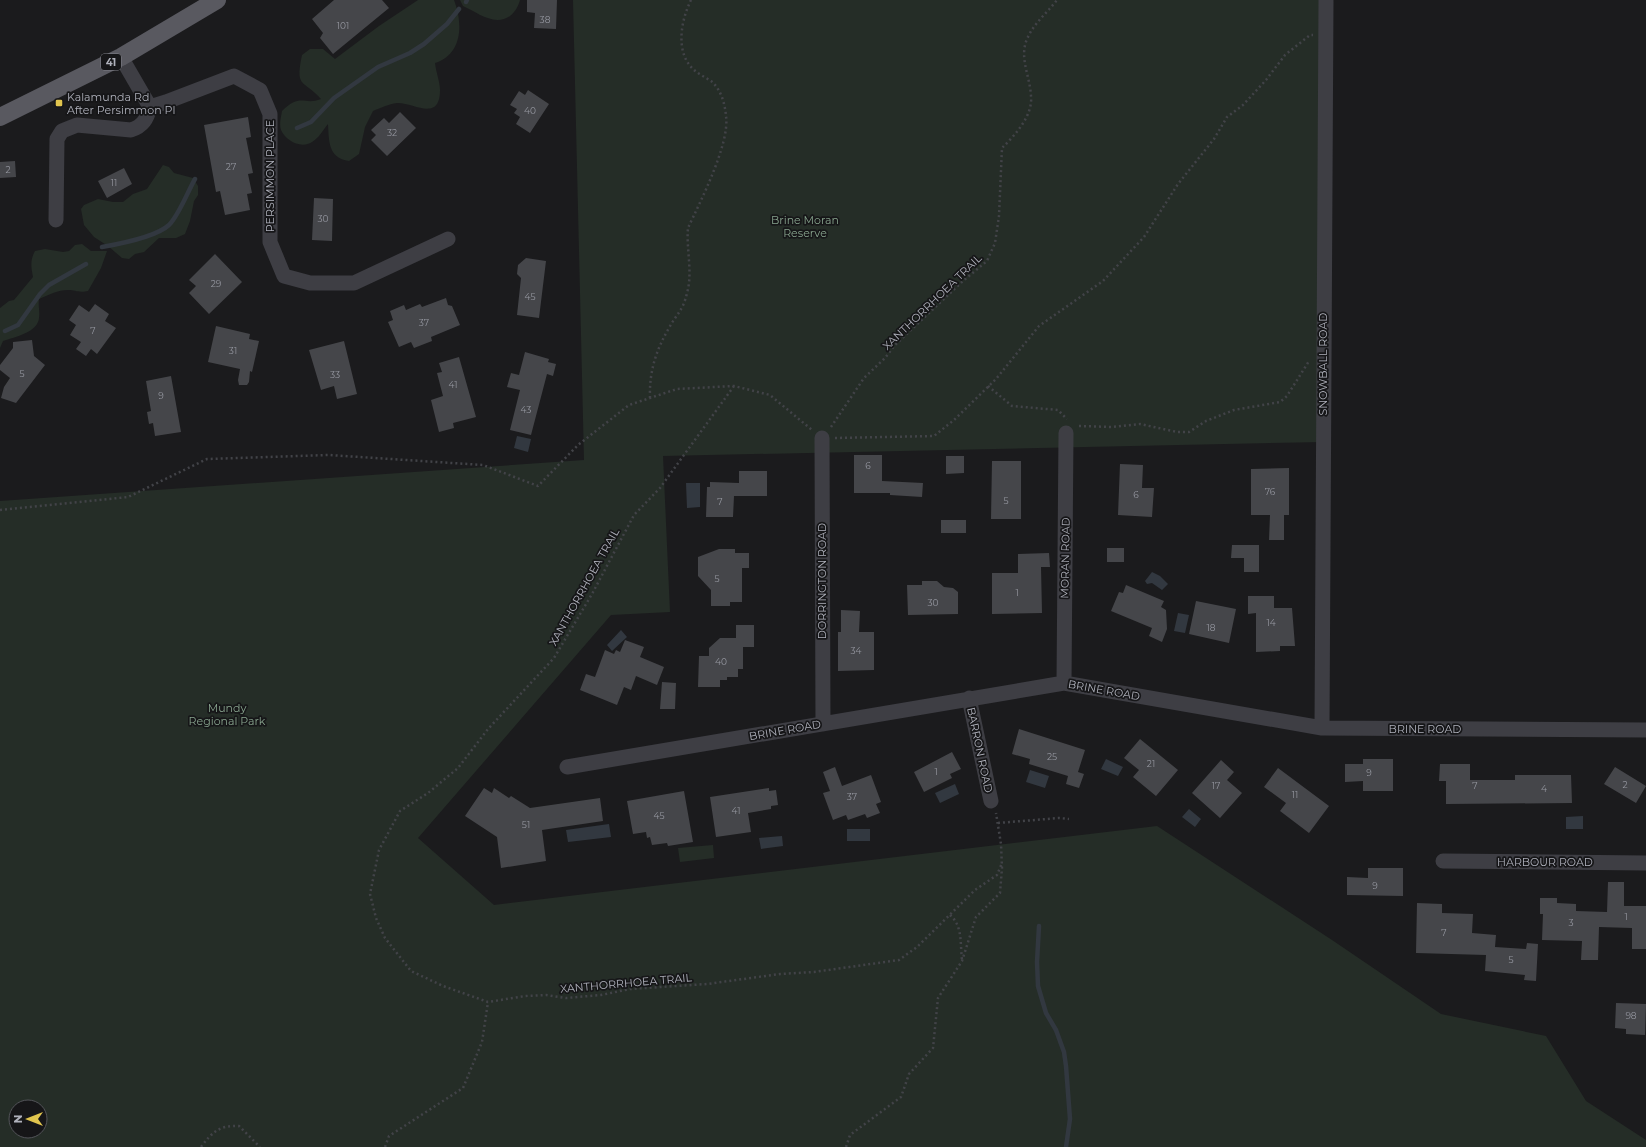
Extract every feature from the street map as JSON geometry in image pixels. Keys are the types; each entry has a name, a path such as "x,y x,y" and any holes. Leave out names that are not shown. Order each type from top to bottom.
{"main road":[{"name":"41","path":"0,117 122,57 217,0"}],"street":[{"name":"SNOWBALL ROAD","path":"1322,728 1326,0"},
{"path":"56,220 57,139 62,131 77,125 131,130 139,128 147,117 150,107 122,57"},
{"name":"PERSIMMON PLACE","path":"150,107 234,76 260,90 270,114 270,242 284,276 310,283 354,283 448,238"},
{"name":"MORAN ROAD","path":"1064,683 1066,434"},
{"name":"DORRINGTON ROAD","path":"822,438 822,724"},
{"name":"BRINE ROAD","path":"567,767 1064,683 1322,728 1646,730"},
{"name":"BARRON ROAD","path":"969,698 991,801"},
{"name":"HARBOUR ROAD","path":"1443,861 1646,863"}],"path":[{"path":"650,398 649,383 652,367 660,343 682,309 688,290 688,251 686,242 688,228 723,148 727,118 719,90 712,82 693,69 684,57 682,40 683,24 691,0"},
{"name":"XANTHORRHOEA TRAIL","path":"822,438 864,378 895,345 964,280 987,261 995,243 999,216 1002,148 1014,135 1026,118 1032,97 1024,59 1027,40 1037,22 1057,0"},
{"path":"0,510 128,497 207,459 329,455 483,465 538,486 578,445 629,405 677,390 734,386 770,395 822,438 934,436 954,420 988,386 1039,326 1103,281 1144,237 1178,184 1214,139 1227,117 1243,105 1266,80 1285,55 1310,35 1326,35"},
{"path":"1066,434 1077,426 1112,427 1140,424 1177,432 1189,432 1206,421 1234,410 1280,402 1287,396 1300,378 1313,354"},
{"name":"XANTHORRHOEA TRAIL","path":"734,386 660,488 634,515 592,594 554,658 488,730 458,768 428,793 400,812 379,850 370,894 376,918 385,938 411,971 443,986 488,1002 525,996 546,995 566,998 601,995 630,989 707,984 780,974 814,972 899,960 917,947 975,890 997,875 1002,862"},
{"path":"988,386 1012,406 1058,410 1068,420 1066,434"},
{"path":"846,1147 850,1135 901,1097 909,1074 933,1048 938,998 962,961 976,917 1000,893 1002,862 998,823 991,801"},
{"path":"998,823 1059,818 1069,819"},
{"path":"950,915 956,920 960,928 962,961"},
{"path":"385,1147 389,1136 463,1088 482,1042 488,1002"},
{"path":"201,1147 210,1135 226,1126 239,1126 260,1147"}],"green space":[{"path":"418,0 454,0 459,18 456,45 451,53 444,59 435,63 440,90 439,100 436,106 424,108 397,103 373,111 365,127 359,154 349,161 342,159 333,152 329,137 328,124 317,138 308,144 303,145 294,143 286,138 280,128 282,111 294,102 302,100 315,101 321,99 300,79 299,73 302,55 310,49 323,49 335,59 379,26"},
{"path":"460,0 520,0 516,9 510,16 498,20 486,17 463,6"},
{"name":"Mundy Regional Park","path":"573,0 1326,0 1323,442 663,456 670,612 611,615 418,838 494,905 1157,826 1332,940 1441,1014 1546,1036 1586,1101 1646,1140 1646,1147 0,1147 0,501 584,460"},
{"path":"163,165 169,167 174,173 193,178 198,186 198,195 194,201 190,221 185,234 176,238 159,238 144,252 135,254 129,259 122,258 94,237 84,225 81,209 84,205 98,199 123,202 133,194 147,189"},
{"path":"82,244 91,251 107,251 101,268 88,291 82,292 64,290 39,299 39,318 35,327 19,336 3,341 0,348 0,308 9,301 14,300 33,277 31,264 35,251 45,249 63,252 69,251 75,245"},
{"path":"713,845 714,858 680,862 678,848"}],"shaded area":[{"path":"517,436 531,439 528,452 514,448"},
{"path":"686,483 700,483 700,507 687,508"},
{"path":"1152,572 1160,576 1168,584 1162,590 1152,583 1147,584 1145,581"},
{"path":"1178,613 1189,615 1185,633 1174,631"},
{"path":"621,630 627,637 612,651 607,645"},
{"path":"1106,759 1123,767 1118,776 1101,769"},
{"path":"1030,770 1049,776 1045,788 1026,782"},
{"path":"955,784 959,794 940,803 935,793"},
{"path":"1189,809 1201,819 1195,827 1182,817"},
{"path":"1583,816 1583,829 1566,829 1566,817"},
{"path":"609,824 611,837 568,842 566,830"},
{"path":"847,829 870,829 870,841 847,841"},
{"path":"782,836 783,846 761,849 759,838"}],"building":[{"path":"334,0 382,0 389,8 333,54 320,38 323,33 312,19"},
{"path":"527,0 557,0 556,29 534,28 535,13 527,12"},
{"path":"528,90 549,104 530,133 516,124 520,117 514,113 517,109 510,105 519,91 525,95"},
{"path":"400,112 416,128 387,156 371,140 376,135 371,130 384,118 389,123"},
{"path":"248,117 251,137 246,138 253,173 248,174 252,193 247,194 250,210 225,215 220,191 216,192 204,125"},
{"path":"15,161 16,177 0,178 0,162"},
{"path":"124,168 132,184 107,198 98,181"},
{"path":"314,198 333,199 332,241 312,240"},
{"path":"215,254 242,282 209,314 189,293 196,286 189,280"},
{"path":"526,258 546,261 539,318 517,315 521,278 517,274 518,265"},
{"path":"446,298 448,305 452,306 460,325 431,337 432,341 414,348 411,342 399,347 388,322 393,320 390,311 404,305 406,310 420,304 422,307"},
{"path":"95,304 109,314 105,321 116,328 97,354 91,349 86,356 76,349 81,342 70,335 76,325 69,320 79,305 89,312"},
{"path":"216,326 250,334 249,339 259,341 252,372 250,371 249,382 247,385 239,385 238,380 240,369 208,362"},
{"path":"32,340 34,356 45,365 16,403 1,398 4,387 10,378 0,370 0,365 13,348 13,342"},
{"path":"344,341 357,394 337,399 334,386 321,390 309,350"},
{"path":"525,352 549,359 548,362 556,364 553,376 547,374 531,435 510,430 520,390 507,387 511,373 519,375"},
{"path":"459,357 476,417 453,423 454,428 439,432 431,400 443,396 437,373 442,372 439,363"},
{"path":"171,376 181,432 155,436 153,423 149,424 147,412 151,411 146,381"},
{"path":"854,455 882,455 882,481 923,483 922,497 890,495 890,493 854,493"},
{"path":"946,456 964,456 964,473 946,474"},
{"path":"992,461 1021,461 1021,519 991,519"},
{"path":"1120,464 1143,465 1142,488 1154,488 1152,517 1118,515"},
{"path":"1289,468 1289,515 1284,515 1284,540 1269,540 1270,515 1251,515 1251,469"},
{"path":"739,471 767,471 767,496 734,496 733,517 706,517 707,487 710,487 710,482 739,483"},
{"path":"941,520 966,520 966,533 941,533"},
{"path":"1232,545 1259,545 1259,572 1244,572 1244,558 1231,558"},
{"path":"1107,548 1124,548 1124,562 1107,562"},
{"path":"719,549 735,549 735,553 749,553 749,568 742,568 742,602 730,602 730,606 711,606 711,590 698,576 698,557"},
{"path":"1049,553 1050,567 1041,567 1042,613 992,614 992,573 1018,573 1018,554"},
{"path":"922,581 937,581 944,587 953,588 958,592 958,614 908,615 907,585 922,585"},
{"path":"1126,585 1164,601 1161,607 1166,610 1167,629 1162,642 1149,636 1152,628 1111,611 1119,592 1123,593"},
{"path":"1248,596 1274,596 1274,608 1292,608 1295,646 1280,646 1280,651 1256,652 1256,613 1248,614"},
{"path":"1196,601 1236,609 1229,643 1189,634"},
{"path":"841,610 860,611 859,632 874,632 874,670 838,671 838,632 841,632"},
{"path":"736,625 754,625 754,647 743,647 743,669 738,669 738,677 727,677 727,680 720,680 720,687 698,687 699,656 709,656 709,648 720,638 736,638"},
{"path":"625,640 644,647 640,657 664,667 657,685 636,676 631,690 624,687 617,705 580,690 586,674 595,677 605,650 614,654 616,650 620,652"},
{"path":"662,682 676,683 675,709 660,709"},
{"path":"1019,729 1085,750 1078,772 1084,774 1079,788 1066,784 1068,776 1029,764 1030,759 1012,754"},
{"path":"1140,739 1178,770 1156,796 1133,777 1139,770 1124,758"},
{"path":"952,752 961,769 950,774 952,778 924,792 914,772"},
{"path":"1363,759 1393,759 1393,791 1363,791 1363,781 1345,782 1345,764 1363,764"},
{"path":"1221,760 1234,772 1227,780 1242,793 1220,818 1192,793"},
{"path":"1440,764 1470,764 1470,780 1515,780 1515,775 1571,775 1572,803 1446,804 1446,781 1439,781"},
{"path":"835,767 842,786 871,775 881,802 876,804 880,813 867,818 865,814 848,820 846,815 833,820 823,793 830,791 823,772"},
{"path":"1615,767 1646,786 1636,803 1604,784"},
{"path":"1278,768 1329,806 1309,833 1280,811 1286,803 1264,787"},
{"path":"484,788 492,793 494,788 509,798 511,796 530,808 600,798 603,821 542,830 546,861 501,868 497,837 465,816"},
{"path":"769,788 769,791 776,790 778,805 771,806 771,809 748,813 751,832 716,837 710,797"},
{"path":"684,791 693,842 668,846 667,843 652,845 650,837 647,838 646,832 633,834 627,801"},
{"path":"1368,868 1403,868 1403,896 1347,895 1347,877 1368,878"},
{"path":"1608,882 1624,882 1624,906 1646,906 1646,949 1632,949 1632,928 1599,927 1598,960 1581,960 1582,941 1542,940 1543,914 1540,914 1540,898 1557,898 1557,903 1576,904 1576,911 1607,912"},
{"path":"1417,903 1442,904 1442,913 1473,914 1472,933 1496,935 1495,947 1526,949 1527,943 1538,944 1536,981 1524,980 1525,975 1485,971 1486,955 1416,953"},
{"path":"1616,1003 1646,1004 1645,1035 1626,1034 1626,1029 1615,1028"}],"waterway":[{"path":"297,128 311,122 334,98 378,67 410,53 424,44 447,24 459,9"},
{"path":"102,247 147,236 169,225 180,209 195,179"},
{"path":"5,331 18,325 40,294 49,285 86,264"},
{"path":"1039,926 1037,962 1038,986 1046,1013 1056,1030 1064,1052 1066,1066 1070,1119 1066,1147"}],"place":[{"name":"Kalamunda Rd After Persimmon Pl","path":"59,103"}],"park label":[{"name":"Brine Moran Reserve","path":"805,226"}]}
